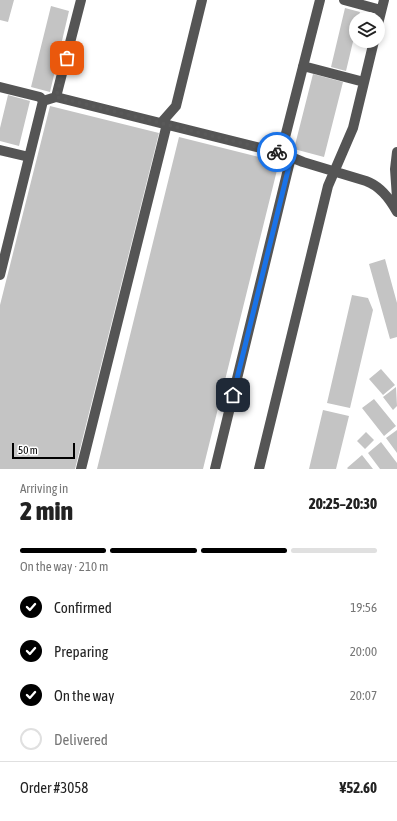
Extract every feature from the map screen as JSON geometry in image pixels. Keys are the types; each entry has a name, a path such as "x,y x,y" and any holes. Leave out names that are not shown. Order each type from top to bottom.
{"street":[{"path":"56,97 81,0"},
{"path":"81,469 164,124 176,106 202,0"},
{"path":"281,153 320,0"},
{"path":"344,0 383,5"},
{"path":"260,469 326,193 333,172 353,128 372,48"},
{"path":"303,66 364,82"},
{"path":"0,87 40,97 43,101"},
{"path":"43,101 56,97 281,153 291,158 371,183 391,200 397,212"},
{"path":"0,275 43,101"},
{"path":"0,150 29,157"},
{"path":"397,152 395,169 397,198"},
{"path":"215,469 291,158"}],"building":[{"path":"0,0 14,0 8,22 0,20"},
{"path":"51,6 69,11 50,92 31,87"},
{"path":"345,8 360,12 349,12 349,48 351,48 346,71 331,67"},
{"path":"313,74 343,82 324,157 294,149"},
{"path":"8,95 30,101 19,146 0,141 0,128"},
{"path":"50,106 159,133 75,469 0,469 0,305"},
{"path":"179,137 279,162 203,469 97,469"},
{"path":"385,259 397,303 397,337 390,339 369,264"},
{"path":"352,295 368,298 373,310 350,408 327,403"},
{"path":"381,369 395,385 383,395 369,379"},
{"path":"396,387 397,406 393,410 383,397"},
{"path":"374,399 396,426 384,436 362,408"},
{"path":"323,410 349,416 336,469 309,469"},
{"path":"397,430 397,453 386,438"},
{"path":"366,432 374,440 365,449 357,441"},
{"path":"381,442 397,463 397,469 380,469 368,453"},
{"path":"362,455 373,469 347,468"}],"way so far":[{"path":"67,58 60,88 56,97 277,152"}],"route":[{"path":"233,395 291,158 277,152"}]}
